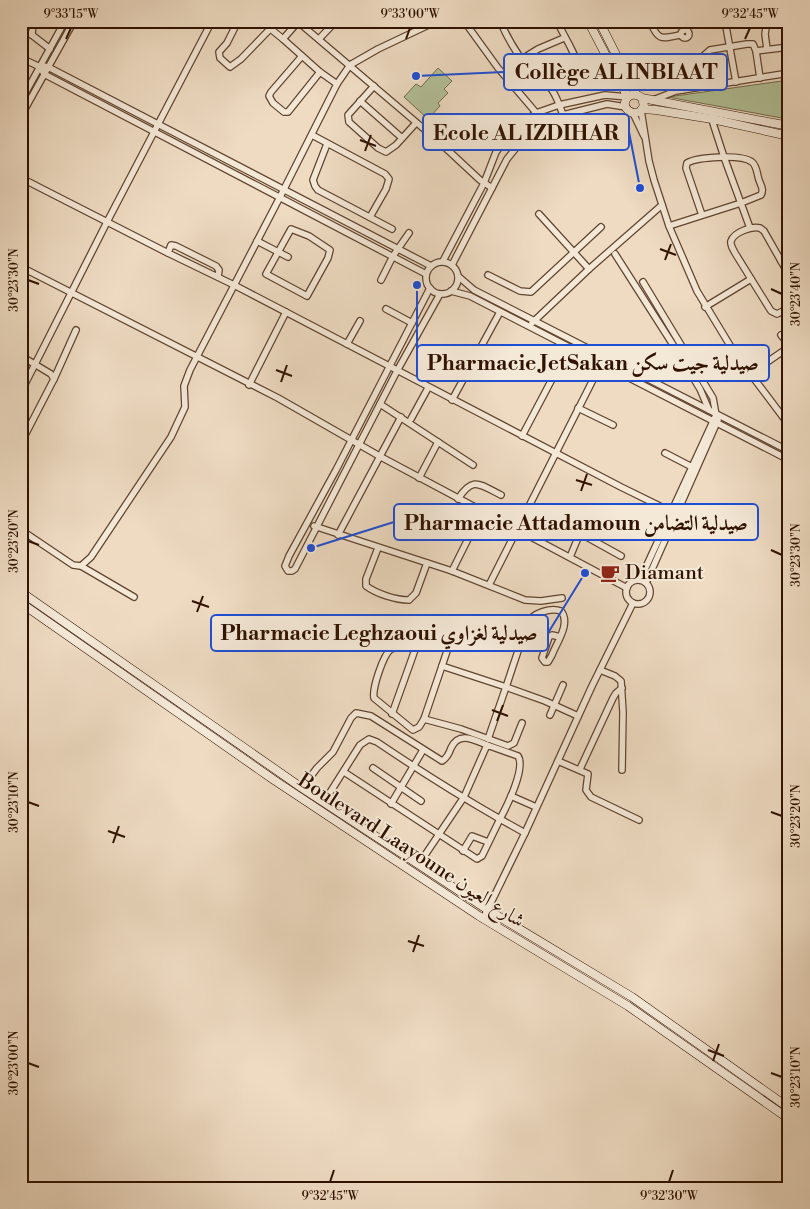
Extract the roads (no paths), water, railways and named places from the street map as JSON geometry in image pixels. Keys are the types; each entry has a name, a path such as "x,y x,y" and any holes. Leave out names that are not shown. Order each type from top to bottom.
{"street":[{"path":"32,35 33,21"},
{"path":"21,101 65,21"},
{"path":"21,116 74,21"},
{"path":"21,392 212,21"},
{"path":"238,21 227,44 219,52 220,58 230,67 241,59 270,29"},
{"path":"261,21 320,72 337,84"},
{"path":"319,39 336,21"},
{"path":"81,566 91,557 171,437 184,407 184,386 190,370 337,84 350,65 437,21"},
{"path":"464,21 498,68 544,122"},
{"path":"500,21 510,43 522,59 541,82 550,86 563,115"},
{"path":"550,86 575,76 579,72 577,61 557,21"},
{"path":"588,21 634,96 644,104 639,111 649,161 662,205 669,226 705,307 734,352 789,425"},
{"path":"612,21 600,24 628,79 634,96"},
{"path":"650,21 659,38 680,35"},
{"path":"726,21 736,82"},
{"path":"767,21 765,34 767,49"},
{"path":"283,39 298,22 492,188"},
{"path":"21,30 32,35 50,49"},
{"path":"522,59 538,49 564,38"},
{"path":"628,79 676,62 700,59 708,50 747,44 753,44 756,51 760,78"},
{"path":"756,51 788,47 789,50"},
{"path":"302,56 271,92 269,96 273,103 284,112 288,112 320,72"},
{"path":"21,58 40,67 48,67 431,266"},
{"path":"676,62 682,90"},
{"path":"40,67 44,74 426,274"},
{"path":"652,100 682,90 789,73"},
{"path":"374,86 349,113 348,120 367,139 386,152 416,123"},
{"path":"443,261 484,183 496,152 506,138 520,124 536,113 559,104 605,95 634,96 789,126"},
{"path":"626,107 625,103 634,96"},
{"path":"360,101 402,138"},
{"path":"452,265 515,147 544,122 563,115 607,104 626,107 629,111 656,110 712,119 789,136"},
{"path":"710,110 724,157 750,228"},
{"path":"312,135 385,174 389,179 386,189 370,217"},
{"path":"327,144 314,180 315,186 392,229"},
{"path":"669,226 741,203 762,193 763,189 756,167 749,160 724,157 697,159 687,163 686,168 702,215"},
{"path":"21,178 234,285 428,388 674,513"},
{"path":"528,326 662,205"},
{"path":"538,214 589,269"},
{"path":"488,275 520,292 531,292 601,227"},
{"path":"789,275 764,231 758,228 750,228 736,236 731,243 735,253 773,313 778,314 789,308"},
{"path":"292,229 329,248 328,258 308,296 267,275 277,252 292,229"},
{"path":"381,280 393,256 409,233"},
{"path":"257,241 288,257"},
{"path":"168,252 172,245 183,249 216,266 219,270 218,277"},
{"path":"616,254 700,389 708,410"},
{"path":"781,261 789,255"},
{"path":"452,291 456,287 459,277 458,272 452,265 443,261 436,262 426,274 426,279 430,288 440,294 452,291 466,294 789,460"},
{"path":"21,267 297,408 350,441 626,588"},
{"path":"459,277 474,290 718,416 787,449"},
{"path":"705,307 751,279"},
{"path":"643,282 713,398 718,416 643,581"},
{"path":"430,288 336,470 286,561 285,568 288,571 295,569 397,371 440,294"},
{"path":"386,309 412,323"},
{"path":"250,384 286,312"},
{"path":"452,400 500,312"},
{"path":"347,344 360,321"},
{"path":"21,444 76,330"},
{"path":"750,374 789,346 781,335"},
{"path":"522,436 568,347"},
{"path":"21,356 51,374 54,379"},
{"path":"489,586 516,529 604,358"},
{"path":"410,420 428,388"},
{"path":"380,404 473,465"},
{"path":"578,408 613,425"},
{"path":"338,535 401,417"},
{"path":"674,513 692,467 715,423"},
{"path":"419,478 438,442"},
{"path":"665,453 692,467"},
{"path":"336,470 343,474"},
{"path":"458,499 466,487 474,484 501,495"},
{"path":"558,521 621,556"},
{"path":"307,523 338,535 452,571 526,600 542,601 562,598"},
{"path":"452,571 474,527"},
{"path":"21,530 73,565 81,566 134,597"},
{"path":"570,557 580,533"},
{"path":"378,548 365,584 372,590 398,599 409,600 414,597 426,563"},
{"path":"643,581 650,592 650,596 643,604 633,603 627,598 626,588 631,582 643,581"},
{"name":"Boulevard Laayoune شارع العيون","path":"21,592 302,788 488,910 632,997 789,1108"},
{"name":"Boulevard Laayoune شارع العيون","path":"21,603 274,780 483,919 628,1006 789,1119"},
{"path":"483,919 633,603"},
{"path":"419,864 464,797 488,742 527,624 537,614 556,609 562,610 566,620 560,637"},
{"path":"448,648 424,719 419,727 414,730 405,725 376,702 373,696 383,663 391,649 435,646 448,648 486,647"},
{"path":"392,714 416,647"},
{"path":"442,666 554,704 578,716"},
{"path":"600,670 620,680 622,688 622,770"},
{"path":"550,715 563,685"},
{"path":"580,770 613,698 618,690 622,688"},
{"path":"302,788 317,768 333,752 351,718 356,713 371,716 442,761 445,760 455,742 459,739 471,739 511,746 516,739 522,722"},
{"path":"344,772 463,851 479,859 511,796 520,767 520,758 488,742 424,719"},
{"path":"324,802 360,745 369,739 377,742 413,766 525,833"},
{"path":"391,804 423,750"},
{"path":"558,761 588,774 586,787 588,795 638,820"},
{"path":"372,768 421,801"},
{"path":"511,796 536,807"},
{"path":"463,851 472,836 488,842"}],"place":[{"name":"Collège AL INBIAAT","path":"416,76"},
{"name":"Ecole AL IZDIHAR","path":"640,188"},
{"name":"Pharmacie JetSakan صيدلية جيت سكن","path":"417,285"},
{"name":"Pharmacie Attadamoun صيدلية التضامن","path":"311,548"},
{"name":"Pharmacie Leghzaoui صيدلية لغزاوي","path":"585,573"},
{"name":"Diamant","path":"610,573"}]}
